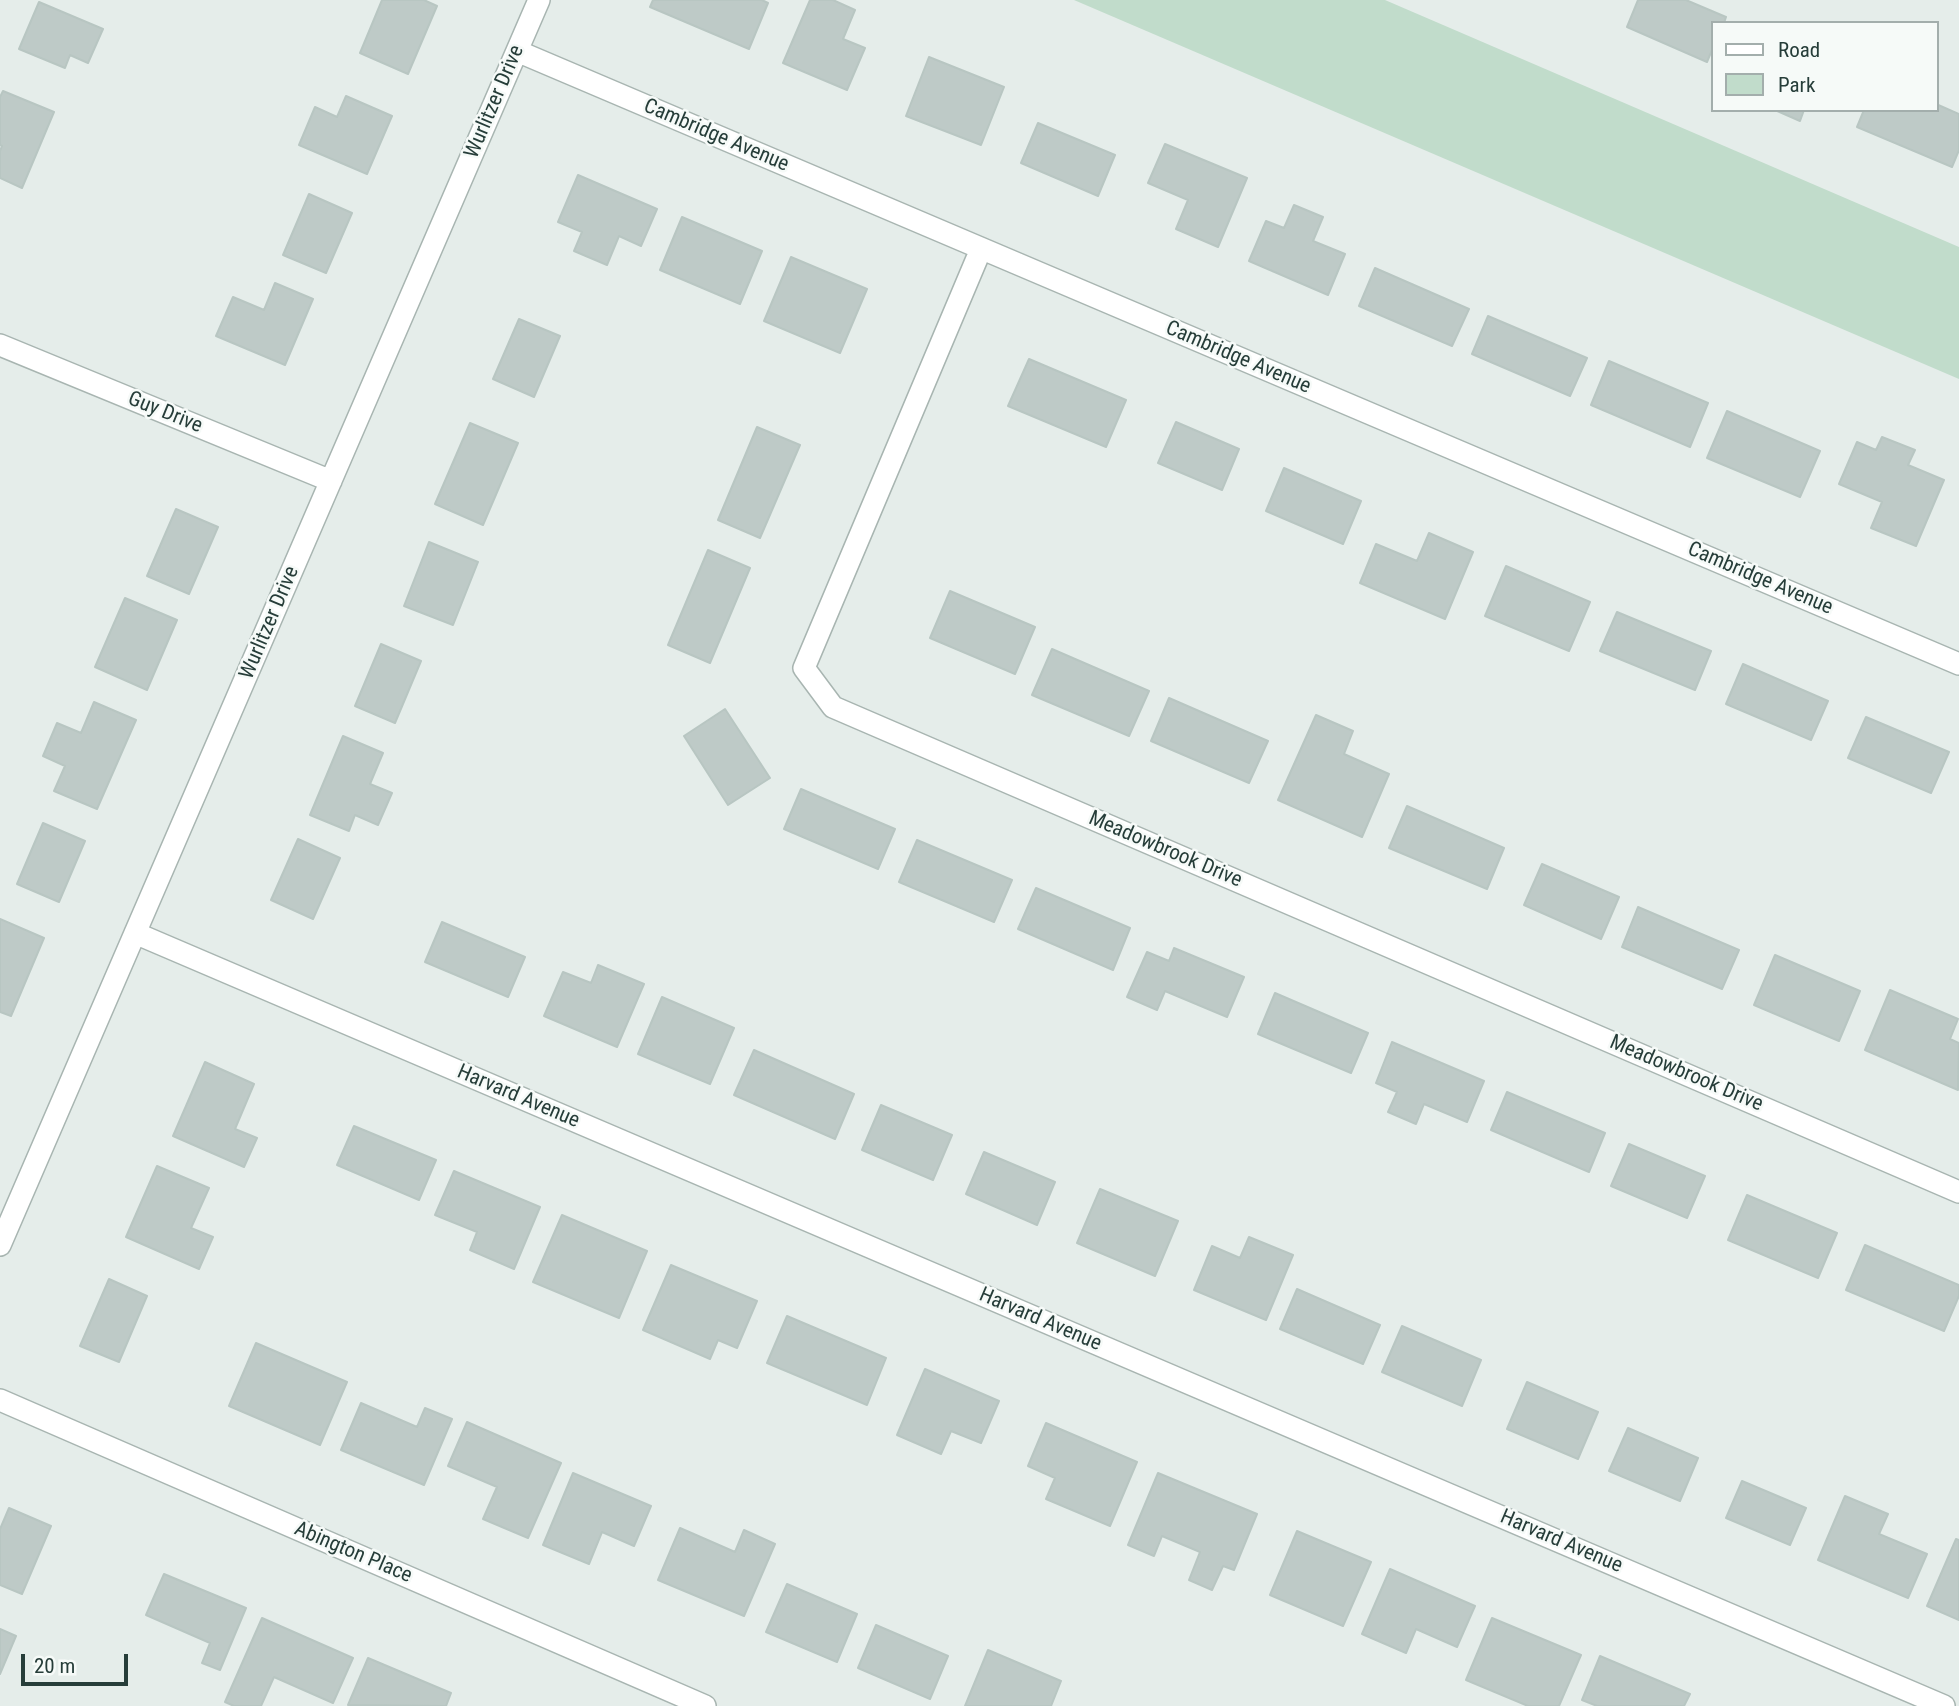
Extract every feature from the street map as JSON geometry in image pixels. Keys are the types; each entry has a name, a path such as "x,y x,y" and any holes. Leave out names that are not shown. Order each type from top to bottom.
{"street":[{"name":"Wurlitzer Drive","path":"0,1245 539,0"},
{"name":"Cambridge Avenue","path":"517,51 1959,664"},
{"name":"Meadowbrook Drive","path":"981,249 804,668 833,707 1959,1192"},
{"name":"Guy Drive","path":"0,345 331,481"},
{"name":"Harvard Avenue","path":"135,933 1944,1706"},
{"name":"Abington Place","path":"0,1400 705,1706"}],"green space":[{"path":"1074,0 1385,0 1959,247 1959,379"}],"building":[{"path":"382,0 424,0 437,6 408,74 360,53"},
{"path":"653,0 762,0 768,3 749,49 650,7"},
{"path":"810,0 833,0 855,10 843,39 865,48 847,90 783,63"},
{"path":"1638,0 1686,0 1726,17 1725,21 1710,21 1710,55 1707,62 1627,27"},
{"path":"39,2 103,29 88,63 70,55 65,68 19,49"},
{"path":"929,57 1004,87 981,145 906,116"},
{"path":"3,91 54,112 22,188 0,178 0,97"},
{"path":"346,96 392,116 367,174 299,145 315,107 337,117"},
{"path":"1938,105 1959,114 1959,150 1952,167 1857,127 1863,112 1938,112"},
{"path":"1780,112 1803,112 1800,121"},
{"path":"1038,123 1115,155 1098,196 1021,163"},
{"path":"1165,144 1247,178 1218,247 1176,229 1188,200 1148,183"},
{"path":"578,175 657,209 641,246 619,236 607,265 574,251 582,232 558,222"},
{"path":"309,194 352,213 326,273 283,255"},
{"path":"1294,205 1323,217 1313,241 1345,254 1328,295 1249,261 1266,221 1284,228"},
{"path":"682,217 762,251 740,304 660,270"},
{"path":"791,257 867,289 840,353 764,321"},
{"path":"1375,268 1469,309 1452,346 1359,306"},
{"path":"275,283 313,299 285,365 216,336 233,297 264,310"},
{"path":"1488,316 1587,358 1570,396 1472,354"},
{"path":"519,319 560,336 534,397 493,379"},
{"path":"1029,359 1126,400 1106,447 1008,406"},
{"path":"1609,361 1708,403 1690,447 1591,405"},
{"path":"1727,411 1820,451 1800,497 1707,458"},
{"path":"1176,422 1239,449 1222,490 1158,463"},
{"path":"470,423 518,443 483,525 435,504"},
{"path":"757,427 800,445 760,538 718,520"},
{"path":"1882,437 1915,450 1908,465 1944,480 1916,546 1871,528 1882,502 1839,484 1857,442 1876,450"},
{"path":"1284,468 1361,501 1343,544 1266,511"},
{"path":"176,509 218,527 189,594 147,576"},
{"path":"1429,533 1473,552 1445,619 1360,583 1376,544 1417,561"},
{"path":"429,542 478,562 453,625 404,606"},
{"path":"708,550 750,568 710,663 668,645"},
{"path":"1506,566 1590,602 1569,651 1485,616"},
{"path":"950,591 1035,627 1015,674 930,638"},
{"path":"125,598 177,620 147,690 95,667"},
{"path":"1617,612 1711,651 1695,690 1600,651"},
{"path":"381,644 421,661 395,723 355,706"},
{"path":"1052,649 1149,691 1129,736 1032,695"},
{"path":"1743,664 1828,701 1811,740 1726,704"},
{"path":"1169,698 1268,741 1249,783 1151,741"},
{"path":"94,702 136,720 97,809 54,791 65,766 43,756 57,723 81,733"},
{"path":"725,709 770,778 728,805 684,736"},
{"path":"1316,715 1353,731 1344,754 1389,774 1362,837 1278,800"},
{"path":"1866,717 1949,752 1931,793 1848,758"},
{"path":"343,736 383,753 370,784 392,793 378,825 355,815 349,831 310,815"},
{"path":"801,789 895,829 878,869 784,829"},
{"path":"1407,806 1504,848 1487,889 1389,848"},
{"path":"43,823 85,841 59,902 17,884"},
{"path":"298,839 340,858 313,919 271,900"},
{"path":"917,840 1012,880 994,922 899,882"},
{"path":"1542,864 1619,897 1601,939 1524,905"},
{"path":"1036,888 1130,928 1113,970 1018,929"},
{"path":"1638,907 1739,950 1722,989 1622,947"},
{"path":"0,919 44,938 11,1016 0,1012"},
{"path":"442,922 525,957 508,997 425,962"},
{"path":"1174,948 1244,977 1227,1017 1165,991 1157,1010 1127,997 1147,952 1169,961"},
{"path":"1775,955 1860,991 1839,1041 1754,1005"},
{"path":"598,965 644,984 617,1047 544,1016 563,972 591,983"},
{"path":"1890,990 1958,1019 1950,1039 1959,1043 1958,1090 1865,1050"},
{"path":"1275,993 1368,1033 1351,1073 1258,1034"},
{"path":"662,997 734,1028 710,1084 638,1054"},
{"path":"1392,1042 1484,1081 1467,1122 1424,1104 1416,1124 1388,1112 1397,1092 1376,1083"},
{"path":"754,1050 854,1094 835,1139 734,1095"},
{"path":"205,1062 254,1084 235,1129 257,1138 244,1167 173,1136"},
{"path":"1507,1092 1605,1133 1589,1172 1491,1130"},
{"path":"881,1105 952,1135 933,1180 862,1150"},
{"path":"354,1126 436,1160 419,1200 337,1165"},
{"path":"1629,1144 1705,1176 1687,1218 1611,1186"},
{"path":"984,1152 1055,1182 1037,1225 966,1194"},
{"path":"157,1166 209,1188 191,1228 213,1237 199,1269 126,1237"},
{"path":"454,1171 540,1207 514,1269 470,1250 477,1232 435,1215"},
{"path":"1100,1189 1178,1221 1155,1276 1077,1243"},
{"path":"1747,1195 1837,1233 1818,1278 1728,1240"},
{"path":"562,1215 647,1251 619,1318 533,1282"},
{"path":"1249,1237 1293,1255 1266,1320 1194,1290 1212,1246 1240,1258"},
{"path":"1865,1245 1959,1285 1959,1296 1944,1331 1846,1290"},
{"path":"671,1265 757,1301 737,1348 718,1340 710,1359 643,1330"},
{"path":"109,1279 147,1296 119,1362 80,1346"},
{"path":"1297,1289 1380,1325 1363,1364 1280,1329"},
{"path":"787,1316 886,1358 867,1405 767,1363"},
{"path":"1402,1326 1481,1360 1462,1406 1382,1372"},
{"path":"256,1343 347,1382 320,1445 229,1406"},
{"path":"925,1369 999,1401 981,1443 951,1431 941,1454 897,1435"},
{"path":"1527,1382 1598,1412 1578,1459 1507,1429"},
{"path":"361,1403 417,1427 425,1408 452,1419 424,1485 341,1450"},
{"path":"467,1422 561,1463 528,1538 483,1519 497,1487 448,1466"},
{"path":"1046,1423 1137,1462 1110,1526 1046,1499 1055,1478 1028,1466"},
{"path":"1628,1428 1698,1458 1680,1501 1609,1471"},
{"path":"573,1473 651,1506 634,1546 602,1532 589,1564 543,1545"},
{"path":"1158,1473 1257,1514 1234,1570 1223,1566 1212,1590 1189,1580 1200,1552 1162,1536 1154,1556 1128,1545"},
{"path":"1742,1481 1806,1508 1790,1545 1726,1518"},
{"path":"1845,1496 1888,1514 1879,1534 1927,1554 1908,1598 1818,1560"},
{"path":"9,1508 51,1526 22,1594 0,1585 0,1529"},
{"path":"680,1528 735,1552 744,1530 775,1544 744,1616 658,1580"},
{"path":"1297,1531 1371,1562 1343,1626 1270,1595"},
{"path":"1956,1539 1959,1540 1959,1620 1927,1606"},
{"path":"1390,1569 1475,1606 1457,1647 1416,1629 1406,1653 1362,1634"},
{"path":"164,1574 246,1608 220,1670 202,1663 210,1643 146,1615"},
{"path":"787,1584 857,1614 837,1662 766,1632"},
{"path":"262,1618 353,1658 333,1703 274,1677 261,1706 234,1706 225,1702"},
{"path":"1492,1618 1581,1655 1559,1706 1528,1706 1466,1680"},
{"path":"876,1625 948,1656 930,1699 858,1668"},
{"path":"0,1629 16,1636 0,1674"},
{"path":"988,1650 1061,1681 1051,1706 965,1706"},
{"path":"1600,1656 1690,1694 1684,1706 1597,1706 1582,1700"},
{"path":"368,1658 451,1693 446,1706 348,1705"}]}
